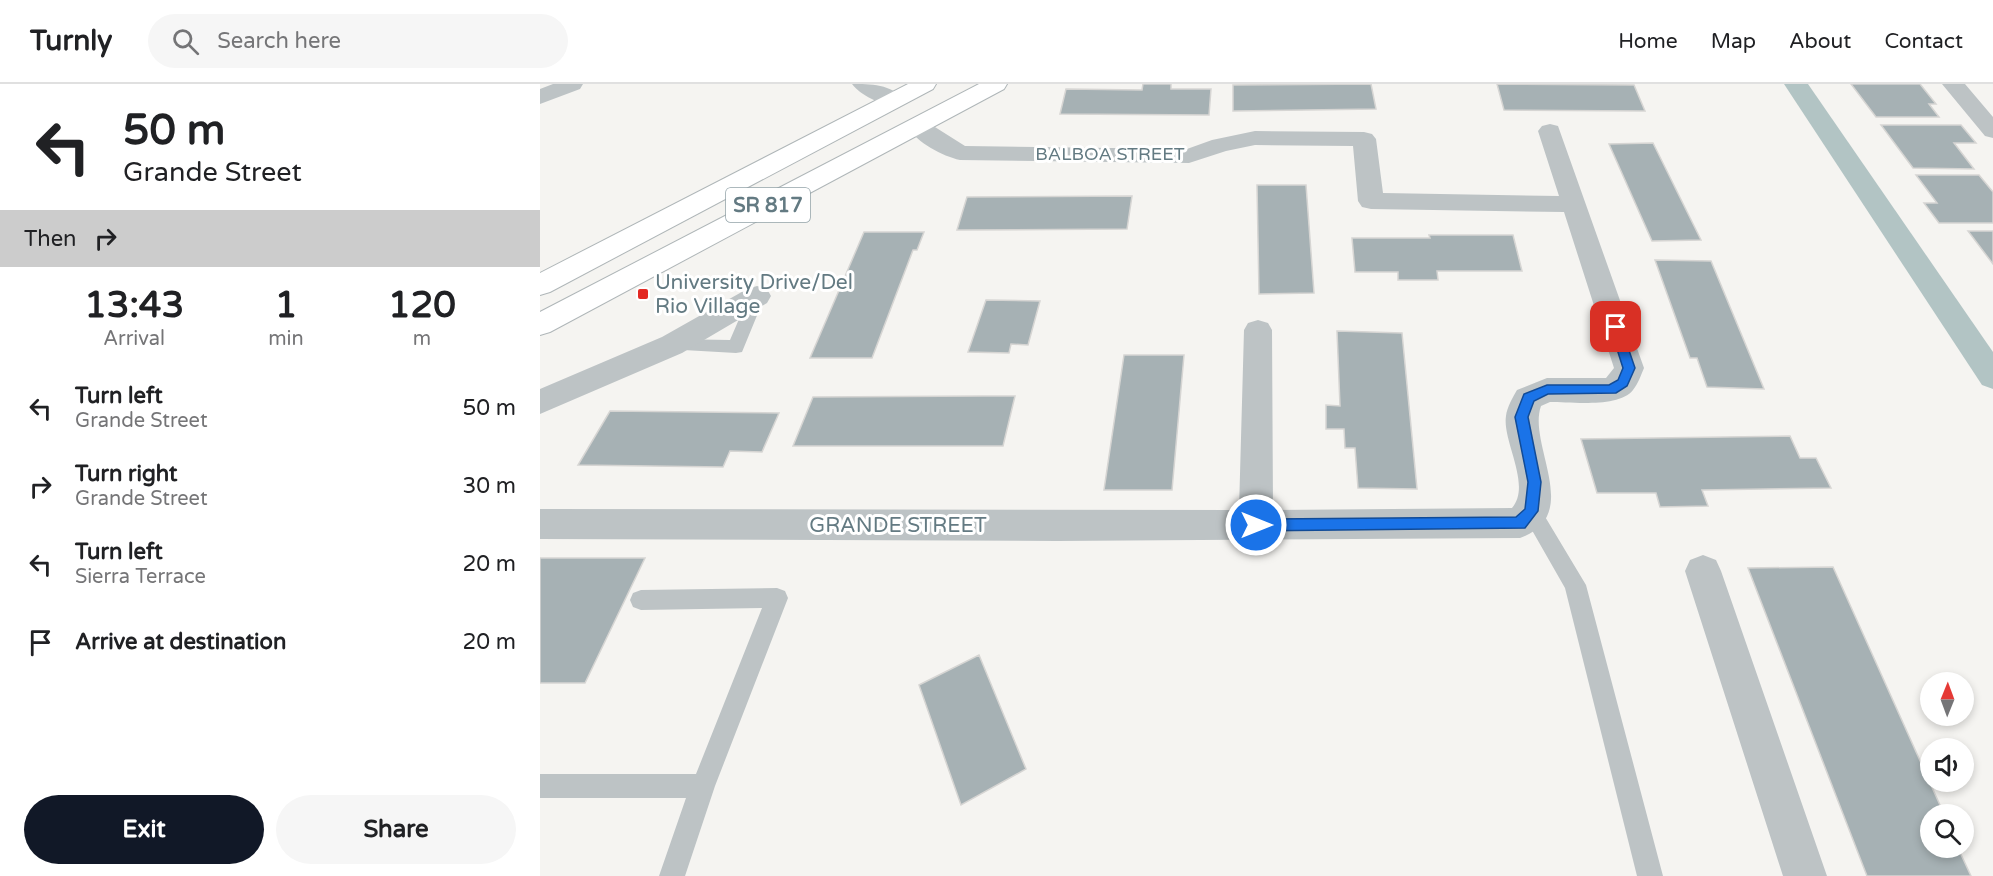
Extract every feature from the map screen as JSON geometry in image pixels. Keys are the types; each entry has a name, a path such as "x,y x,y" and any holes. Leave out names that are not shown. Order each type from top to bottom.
{"main road":[{"name":"SR 817","path":"543,287 925,84"},
{"name":"SR 817","path":"540,325 919,127 996,84"}],"street":[{"path":"540,97 572,84"},
{"path":"863,84 893,100"},
{"path":"1953,84 1993,131"},
{"name":"BALBOA STREET","path":"919,127 936,140 960,153 1189,156 1221,145 1255,138 1364,139 1371,201 1575,204"},
{"path":"1531,511 1535,482 1521,417 1528,398 1547,390 1612,390 1622,383 1629,368 1550,131"},
{"path":"540,402 672,345 757,296"},
{"path":"1256,525 1258,330"},
{"name":"GRANDE STREET","path":"540,524 1520,523 1531,511"},
{"path":"1702,571 1805,876"}],"lane":[{"path":"1531,511 1575,585 1650,876"},
{"path":"641,600 777,598 703,786 672,876"},
{"path":"540,786 703,786"}],"building":[{"path":"1143,84 1171,84 1171,89 1211,89 1209,115 1060,114 1066,89 1142,90"},
{"path":"1371,84 1376,109 1233,111 1233,85"},
{"path":"1497,84 1634,85 1645,111 1504,110"},
{"path":"1851,84 1920,84 1936,104 1929,104 1939,117 1876,117"},
{"path":"1881,125 1961,125 1976,143 1954,143 1974,169 1913,168"},
{"path":"1653,143 1701,240 1652,241 1609,144"},
{"path":"1916,175 1979,175 1993,192 1993,223 1939,223 1924,203 1937,203"},
{"path":"1257,185 1306,185 1314,293 1259,294"},
{"path":"1132,196 1127,229 957,230 967,197"},
{"path":"1968,231 1993,231 1993,264"},
{"path":"864,232 924,232 917,250 913,250 872,358 810,358"},
{"path":"1429,235 1513,235 1522,271 1437,271 1438,280 1398,280 1398,272 1355,272 1352,238 1430,238"},
{"path":"1655,260 1711,261 1764,389 1707,387 1697,358 1690,358"},
{"path":"986,300 1040,301 1028,345 1011,344 1009,353 968,352"},
{"path":"1337,331 1402,333 1417,489 1358,488 1355,448 1345,448 1344,429 1326,429 1326,405 1340,406"},
{"path":"1124,355 1184,355 1172,490 1104,490"},
{"path":"1015,396 1003,446 793,446 813,397"},
{"path":"610,411 779,413 762,452 730,451 723,467 578,465"},
{"path":"1790,436 1800,458 1816,458 1831,488 1702,490 1708,506 1660,507 1656,493 1597,493 1581,439"},
{"path":"540,558 645,558 585,683 540,683"},
{"path":"1833,567 1920,761 1920,792 1934,792 1940,804 1920,804 1920,858 1963,858 1971,876 1867,876 1748,568"},
{"path":"979,655 1026,769 961,805 919,685"}],"waterway":[{"path":"1796,84 1993,377"}],"place":[{"name":"University Drive/Del Rio Village","path":"643,294"}],"route":[{"path":"1256,525 1520,523 1531,511 1535,482 1521,417 1528,398 1547,390 1612,390 1622,383 1629,368 1616,327"}]}
